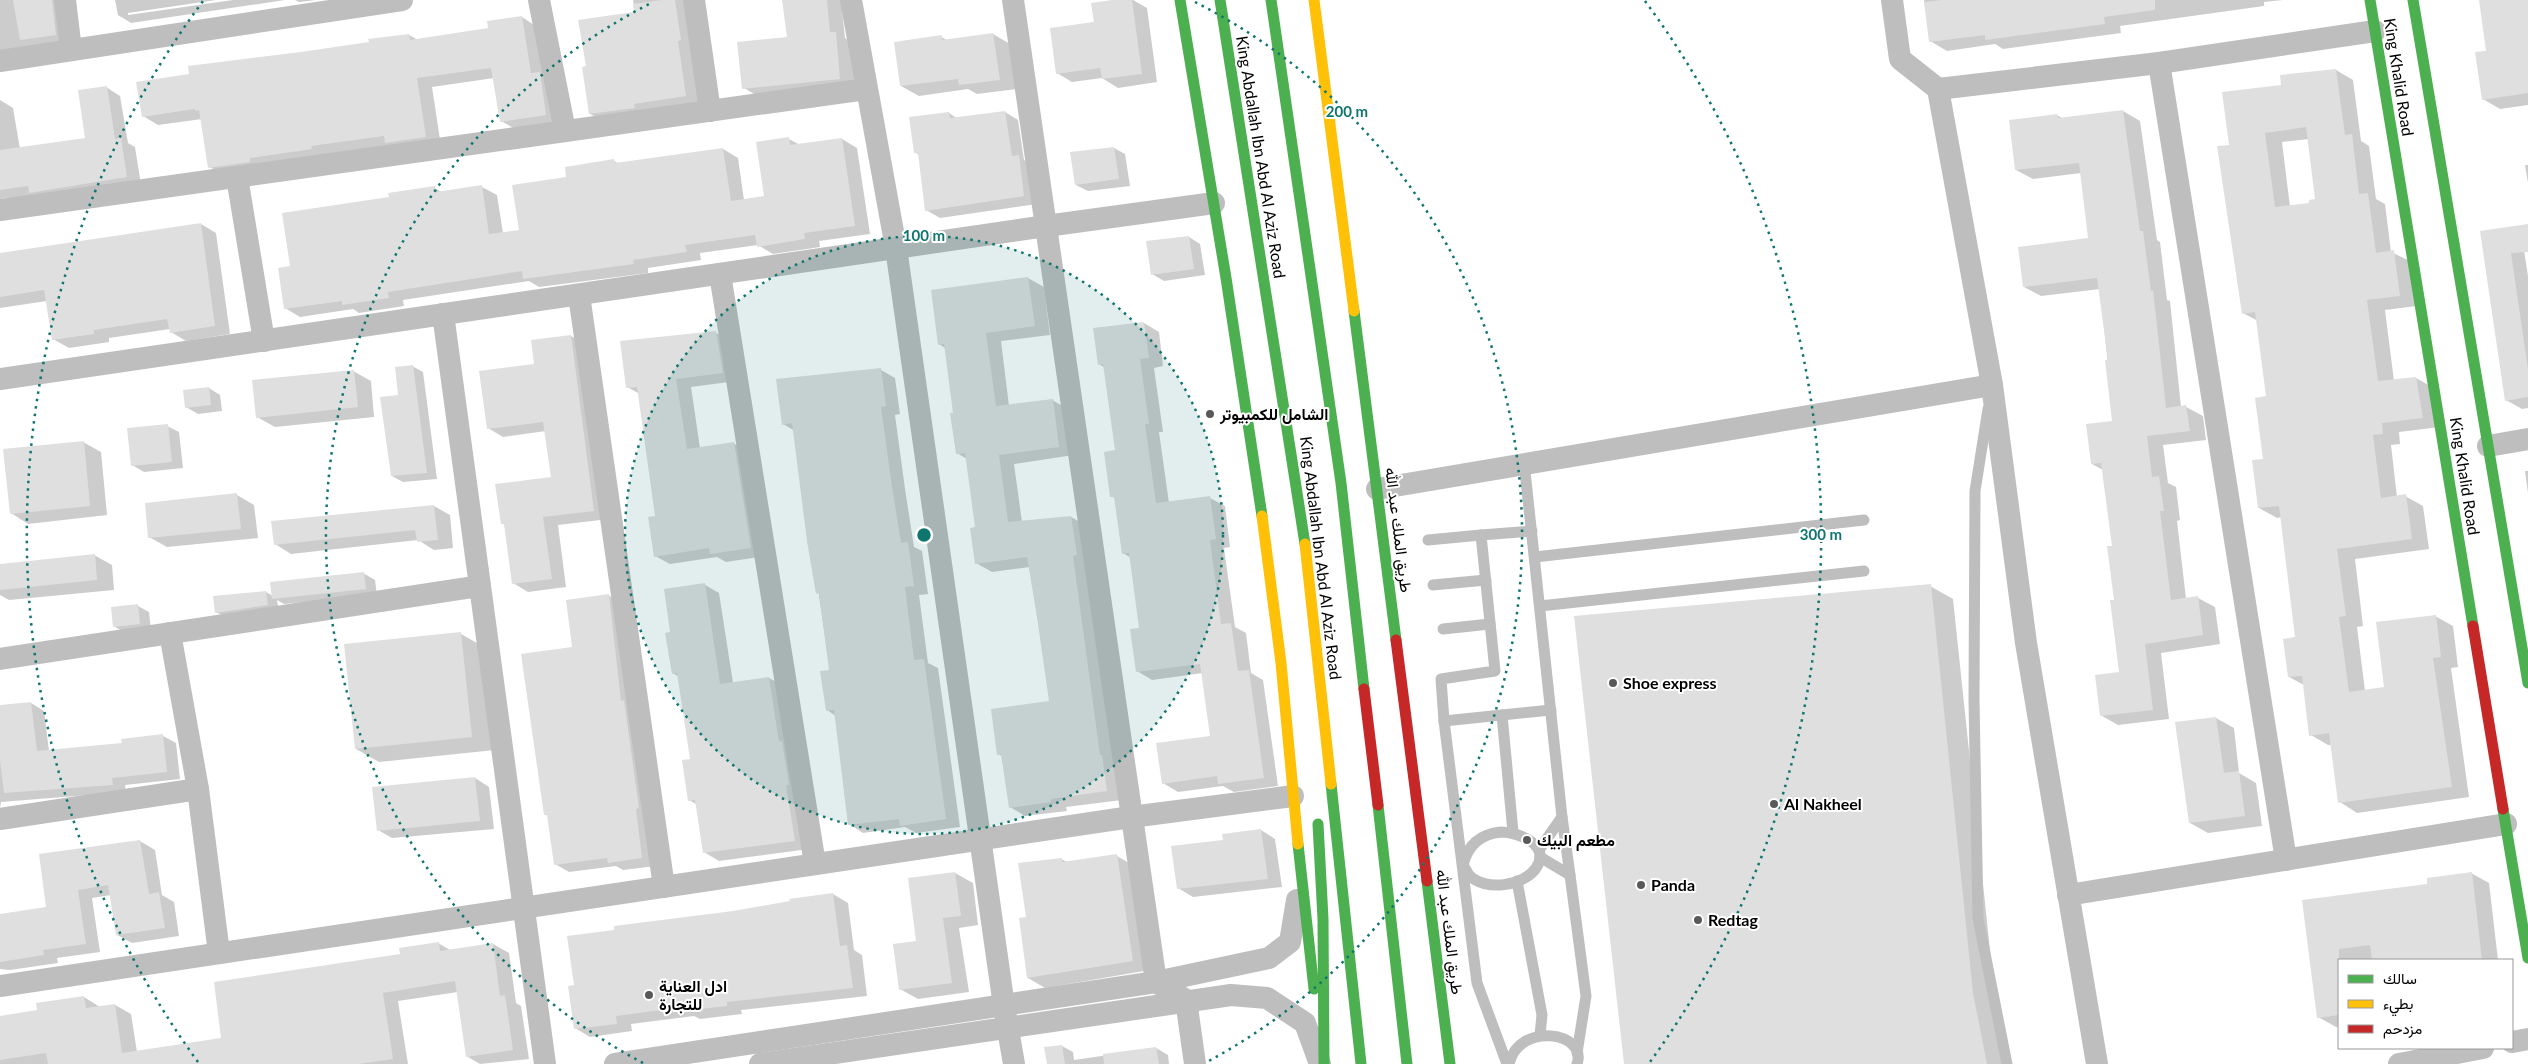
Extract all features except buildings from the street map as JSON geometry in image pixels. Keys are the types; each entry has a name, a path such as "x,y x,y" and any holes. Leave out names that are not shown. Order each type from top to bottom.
{"main road":[{"path":"1180,0 1214,203 1268,556 1299,871 1323,1064"},
{"name":"King Abdallah Ibn Abd Al Aziz Road","path":"1220,0 1304,528 1361,1064"},
{"name":"King Abdallah Ibn Abd Al Aziz Road","path":"1270,0 1341,483 1407,1064"},
{"path":"1276,0 1279,55"},
{"name":"طريق الملك عبد الله","path":"1314,0 1450,1064"},
{"name":"King Khalid Road","path":"2370,0 2528,958"},
{"name":"King Khalid Road","path":"2413,0 2488,446 2523,627 2528,683"},
{"path":"1304,528 1314,733"},
{"path":"1318,811 1323,919 1323,1064"}],"street":[{"path":"65,0 71,50"},
{"path":"0,61 402,0"},
{"path":"539,0 565,131"},
{"path":"694,0 710,111"},
{"path":"1013,0 1156,982"},
{"path":"1892,0 1900,59 1938,90 1992,386 2026,643 2097,1064"},
{"path":"856,1 866,89 896,248 980,840 1014,1064"},
{"path":"1938,90 2159,63 2375,31"},
{"path":"2159,63 2286,860"},
{"path":"0,210 866,89"},
{"path":"237,177 264,341"},
{"path":"0,379 1214,203"},
{"path":"720,274 815,864"},
{"path":"579,294 664,886"},
{"path":"443,314 545,1064"},
{"path":"1377,489 1524,462 1992,386"},
{"path":"2488,446 2528,439"},
{"path":"0,659 480,586"},
{"path":"170,633 198,789 219,953"},
{"path":"0,819 198,789"},
{"path":"0,986 1132,817 1293,796"},
{"path":"2068,895 2506,824"},
{"path":"760,1064 862,1056 1006,1016 1269,958 1290,942 1296,920 1299,871"},
{"path":"1156,982 1186,1000"},
{"path":"615,1064 1006,1016 1230,995 1267,998 1305,1023 1323,1064"},
{"path":"1186,1000 1194,1064"},
{"path":"2513,1042 2528,1039"},
{"path":"2399,1064 2478,1049"}],"lane":[{"path":"1992,386 1975,491 1974,700 1977,908 2007,1064"},
{"path":"1524,462 1562,817 1586,996 1579,1060"},
{"path":"1534,557 1864,520"},
{"path":"1428,540 1532,531"},
{"path":"1481,535 1495,671 1441,679 1444,721 1476,983 1508,1064"},
{"path":"1540,606 1864,571"},
{"path":"1433,585 1486,580"},
{"path":"1442,628 1490,624"},
{"path":"1444,721 1551,710"},
{"path":"1502,715 1513,832"},
{"path":"1562,817 1539,854 1536,868 1517,881 1492,885 1470,876 1463,865 1466,852 1480,839 1490,833 1513,832 1524,836 1539,854 1570,875"},
{"path":"1517,881 1542,1015 1540,1035"},
{"path":"1508,1064 1519,1045 1529,1038 1540,1035 1564,1039 1579,1060"}],"traffic: fast":[{"path":"1180,0 1226,278 1262,516"},
{"path":"1220,0 1305,544"},
{"path":"1271,0 1341,483 1364,689"},
{"path":"2370,0 2473,626"},
{"path":"2413,0 2528,683"},
{"path":"1354,311 1396,640"},
{"path":"1331,784 1361,1064"},
{"path":"1378,805 1407,1064"},
{"path":"2503,809 2528,958"},
{"path":"1318,824 1323,919 1324,1064"},
{"path":"1298,844 1314,989"},
{"path":"1427,881 1450,1064"}],"traffic: slow":[{"path":"1314,0 1354,311"},
{"path":"1262,516 1281,663 1298,844"},
{"path":"1305,544 1331,784"}],"traffic: jam":[{"path":"2473,626 2503,809"},
{"path":"1396,640 1427,881"},
{"path":"1364,689 1378,805"}],"place":[{"name":"الشامل للكمبيوتر","path":"1210,414"},
{"name":"Shoe express","path":"1613,683"},
{"name":"Al Nakheel","path":"1774,804"},
{"name":"مطعم البيك","path":"1527,840"},
{"name":"Panda","path":"1641,885"},
{"name":"Redtag","path":"1698,920"},
{"name":"ادل العناية للتجارة","path":"649,995"}]}
